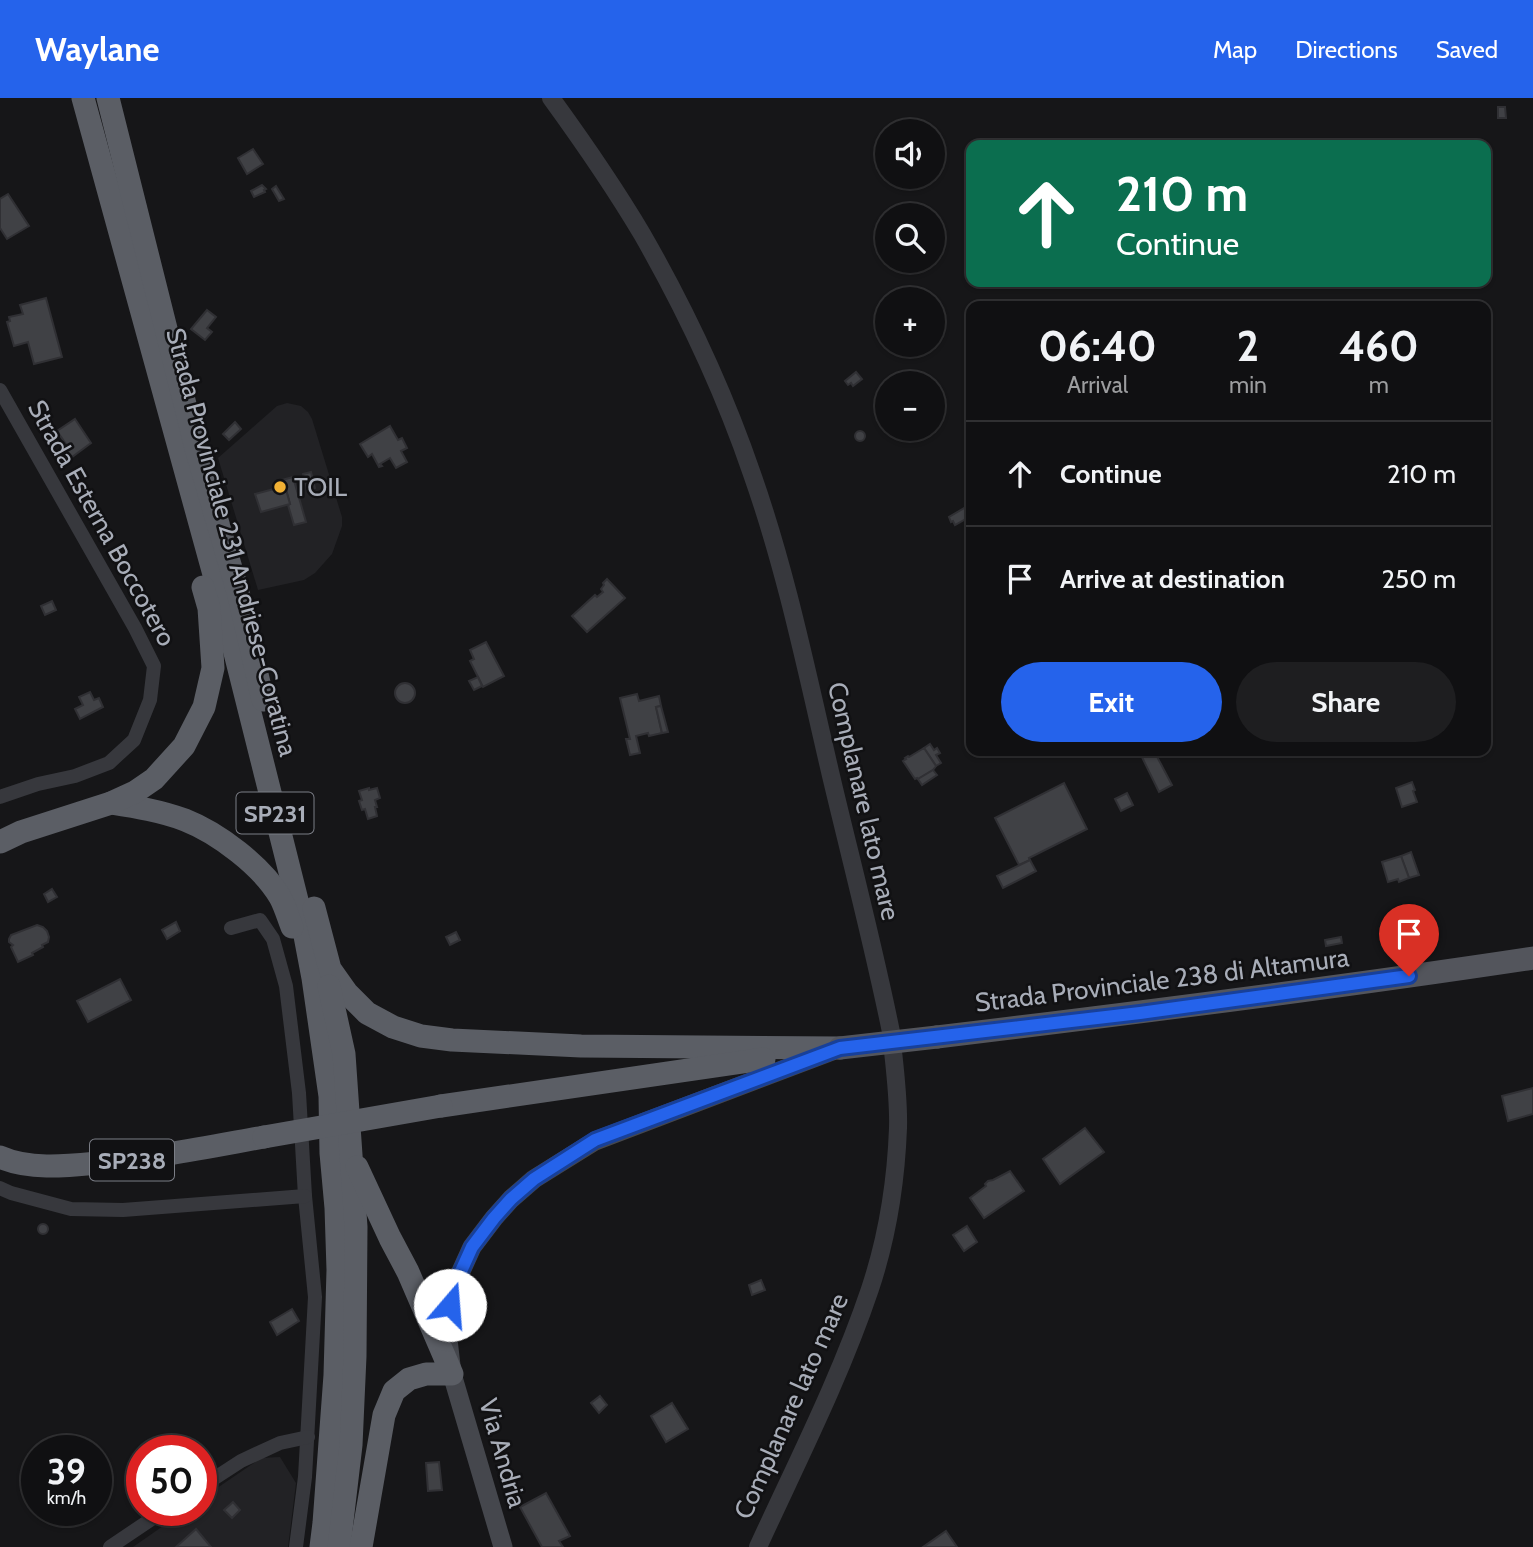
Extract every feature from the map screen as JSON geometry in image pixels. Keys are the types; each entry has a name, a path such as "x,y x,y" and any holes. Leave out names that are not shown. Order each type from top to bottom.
{"highway":[{"name":"Strada Provinciale 231 Andriese-Coratina","path":"83,98 229,629 302,920 313,978 330,1096 338,1270 335,1375 321,1547"},
{"name":"Strada Provinciale 231 Andriese-Coratina","path":"108,98 197,453 238,592 344,1054 356,1227 355,1356 351,1445 339,1547"},
{"path":"0,842 20,832 111,803 135,792 154,779 184,746 204,707 213,668 209,608 168,461 159,377"},
{"path":"111,803 150,810 186,821 240,853 262,874 279,897 292,925 302,971 313,1056 328,1075"},
{"path":"306,885 330,969 347,993 367,1013 393,1027 421,1036 581,1046 840,1048"},
{"name":"SP238","path":"0,1157 12,1163 60,1167 131,1160 441,1106 840,1048"},
{"path":"351,1155 408,1272 452,1374 426,1374 409,1379 394,1391 384,1415 361,1547"}],"main road":[{"name":"Strada Provinciale 238 di Altamura","path":"840,1048 1154,1011 1533,958"},
{"name":"Via Andria","path":"503,1547 452,1374 446,1322 453,1289 472,1247 511,1199 534,1179 595,1140 840,1048"}],"street":[{"name":"Complanare lato mare","path":"551,98 642,235 684,313 720,392 752,473 800,646 891,1032 897,1093 896,1158 887,1223 871,1286 850,1346 758,1547"},
{"name":"Strada Esterna Boccotero","path":"0,390 154,666 150,700 134,740 109,764 0,797"},
{"path":"231,928 260,920 274,939 286,986 299,1093 315,1297 305,1477 296,1547"},
{"path":"0,1188 71,1209 123,1210 306,1196"},
{"path":"217,1476 241,1461 280,1443 308,1437"},
{"path":"110,1547 141,1526"}],"shaded area":[{"name":"TOIL","path":"287,403 301,406 312,419 342,517 342,526 332,554 315,573 304,580 258,590 218,458 277,406"},
{"path":"280,1457 296,1483 288,1547 133,1547 163,1526 217,1526 217,1488 261,1458"}],"building":[{"path":"1498,107 1505,107 1506,118 1498,118"},
{"path":"253,149 263,164 247,174 238,158"},
{"path":"262,185 266,189 265,192 254,197 251,191"},
{"path":"276,186 284,199 279,201 272,189"},
{"path":"8,194 29,226 7,239 0,228 0,199"},
{"path":"46,298 62,357 34,364 28,342 14,346 7,322 10,321 9,317 23,314 20,305"},
{"path":"207,310 216,317 207,328 212,332 205,340 191,329"},
{"path":"856,372 862,379 853,386 851,383 848,385 845,381"},
{"path":"75,419 91,443 68,460 62,451 68,447 57,431"},
{"path":"235,422 241,429 229,440 223,434"},
{"path":"390,426 398,440 402,438 407,448 401,451 407,462 396,468 390,458 379,467 372,454 368,457 360,444"},
{"path":"860,431 864,432 864,440 860,441 856,440 855,436 856,432"},
{"path":"311,472 315,488 307,490 303,474"},
{"path":"293,477 306,522 294,525 282,480"},
{"path":"285,486 290,504 261,512 255,494"},
{"path":"966,507 966,519 955,525 949,517"},
{"path":"607,579 625,598 587,632 572,616 595,595 597,597 603,592 601,589"},
{"path":"52,601 56,610 45,615 41,606"},
{"path":"486,642 504,676 483,687 470,661 474,659 470,650"},
{"path":"478,677 482,686 474,690 469,681"},
{"path":"401,683 409,683 415,693 409,703 401,703 395,697 395,689"},
{"path":"90,692 94,700 99,698 103,707 80,719 75,709 83,705 79,697"},
{"path":"637,694 639,701 659,696 661,706 656,707 662,733 636,736 640,753 630,755 626,739 630,739 620,698"},
{"path":"661,706 668,732 662,733 656,707"},
{"path":"930,744 940,753 936,755 941,763 936,766 924,748"},
{"path":"924,748 936,766 915,779 903,761"},
{"path":"1141,756 1157,756 1172,785 1159,792"},
{"path":"933,770 937,775 922,785 918,779"},
{"path":"1412,782 1417,802 1402,807 1396,788"},
{"path":"1064,783 1087,829 1019,865 995,818"},
{"path":"377,788 380,798 375,800 377,816 368,819 359,801 362,800 359,791"},
{"path":"1127,793 1133,805 1121,811 1115,799"},
{"path":"1411,852 1419,875 1409,878 1401,856"},
{"path":"1401,856 1409,878 1388,882 1382,862"},
{"path":"1030,860 1036,871 1003,888 997,876"},
{"path":"52,889 57,897 48,902 44,894"},
{"path":"176,922 180,931 167,939 162,930"},
{"path":"37,925 47,931 48,942 32,953 33,955 18,962 11,947 13,945 9,942 11,935"},
{"path":"456,932 460,940 450,945 446,937"},
{"path":"1341,937 1342,943 1326,946 1325,940"},
{"path":"120,979 131,1000 88,1022 77,1001"},
{"path":"1533,1088 1533,1114 1508,1121 1502,1096"},
{"path":"1085,1128 1104,1152 1060,1184 1043,1159"},
{"path":"1010,1171 1024,1191 984,1218 970,1198 986,1186 988,1181"},
{"path":"43,1224 47,1225 47,1233 43,1234 39,1233 38,1229 39,1225"},
{"path":"967,1226 977,1242 964,1251 953,1235"},
{"path":"761,1280 765,1290 752,1295 749,1285"},
{"path":"292,1309 299,1321 277,1335 270,1322"},
{"path":"600,1396 607,1405 599,1413 591,1403"},
{"path":"672,1403 688,1429 666,1442 651,1416"},
{"path":"439,1462 442,1490 428,1491 426,1463"},
{"path":"546,1493 570,1536 559,1541 563,1547 542,1547 520,1507"},
{"path":"233,1502 240,1510 232,1518 224,1510"},
{"path":"196,1529 211,1547 176,1547"},
{"path":"946,1531 957,1547 923,1547"}],"place":[{"name":"TOIL","path":"280,487"}],"route":[{"path":"450,1305 453,1289 472,1247 511,1199 534,1179 595,1140 840,1048 1140,1013 1409,976"}]}
